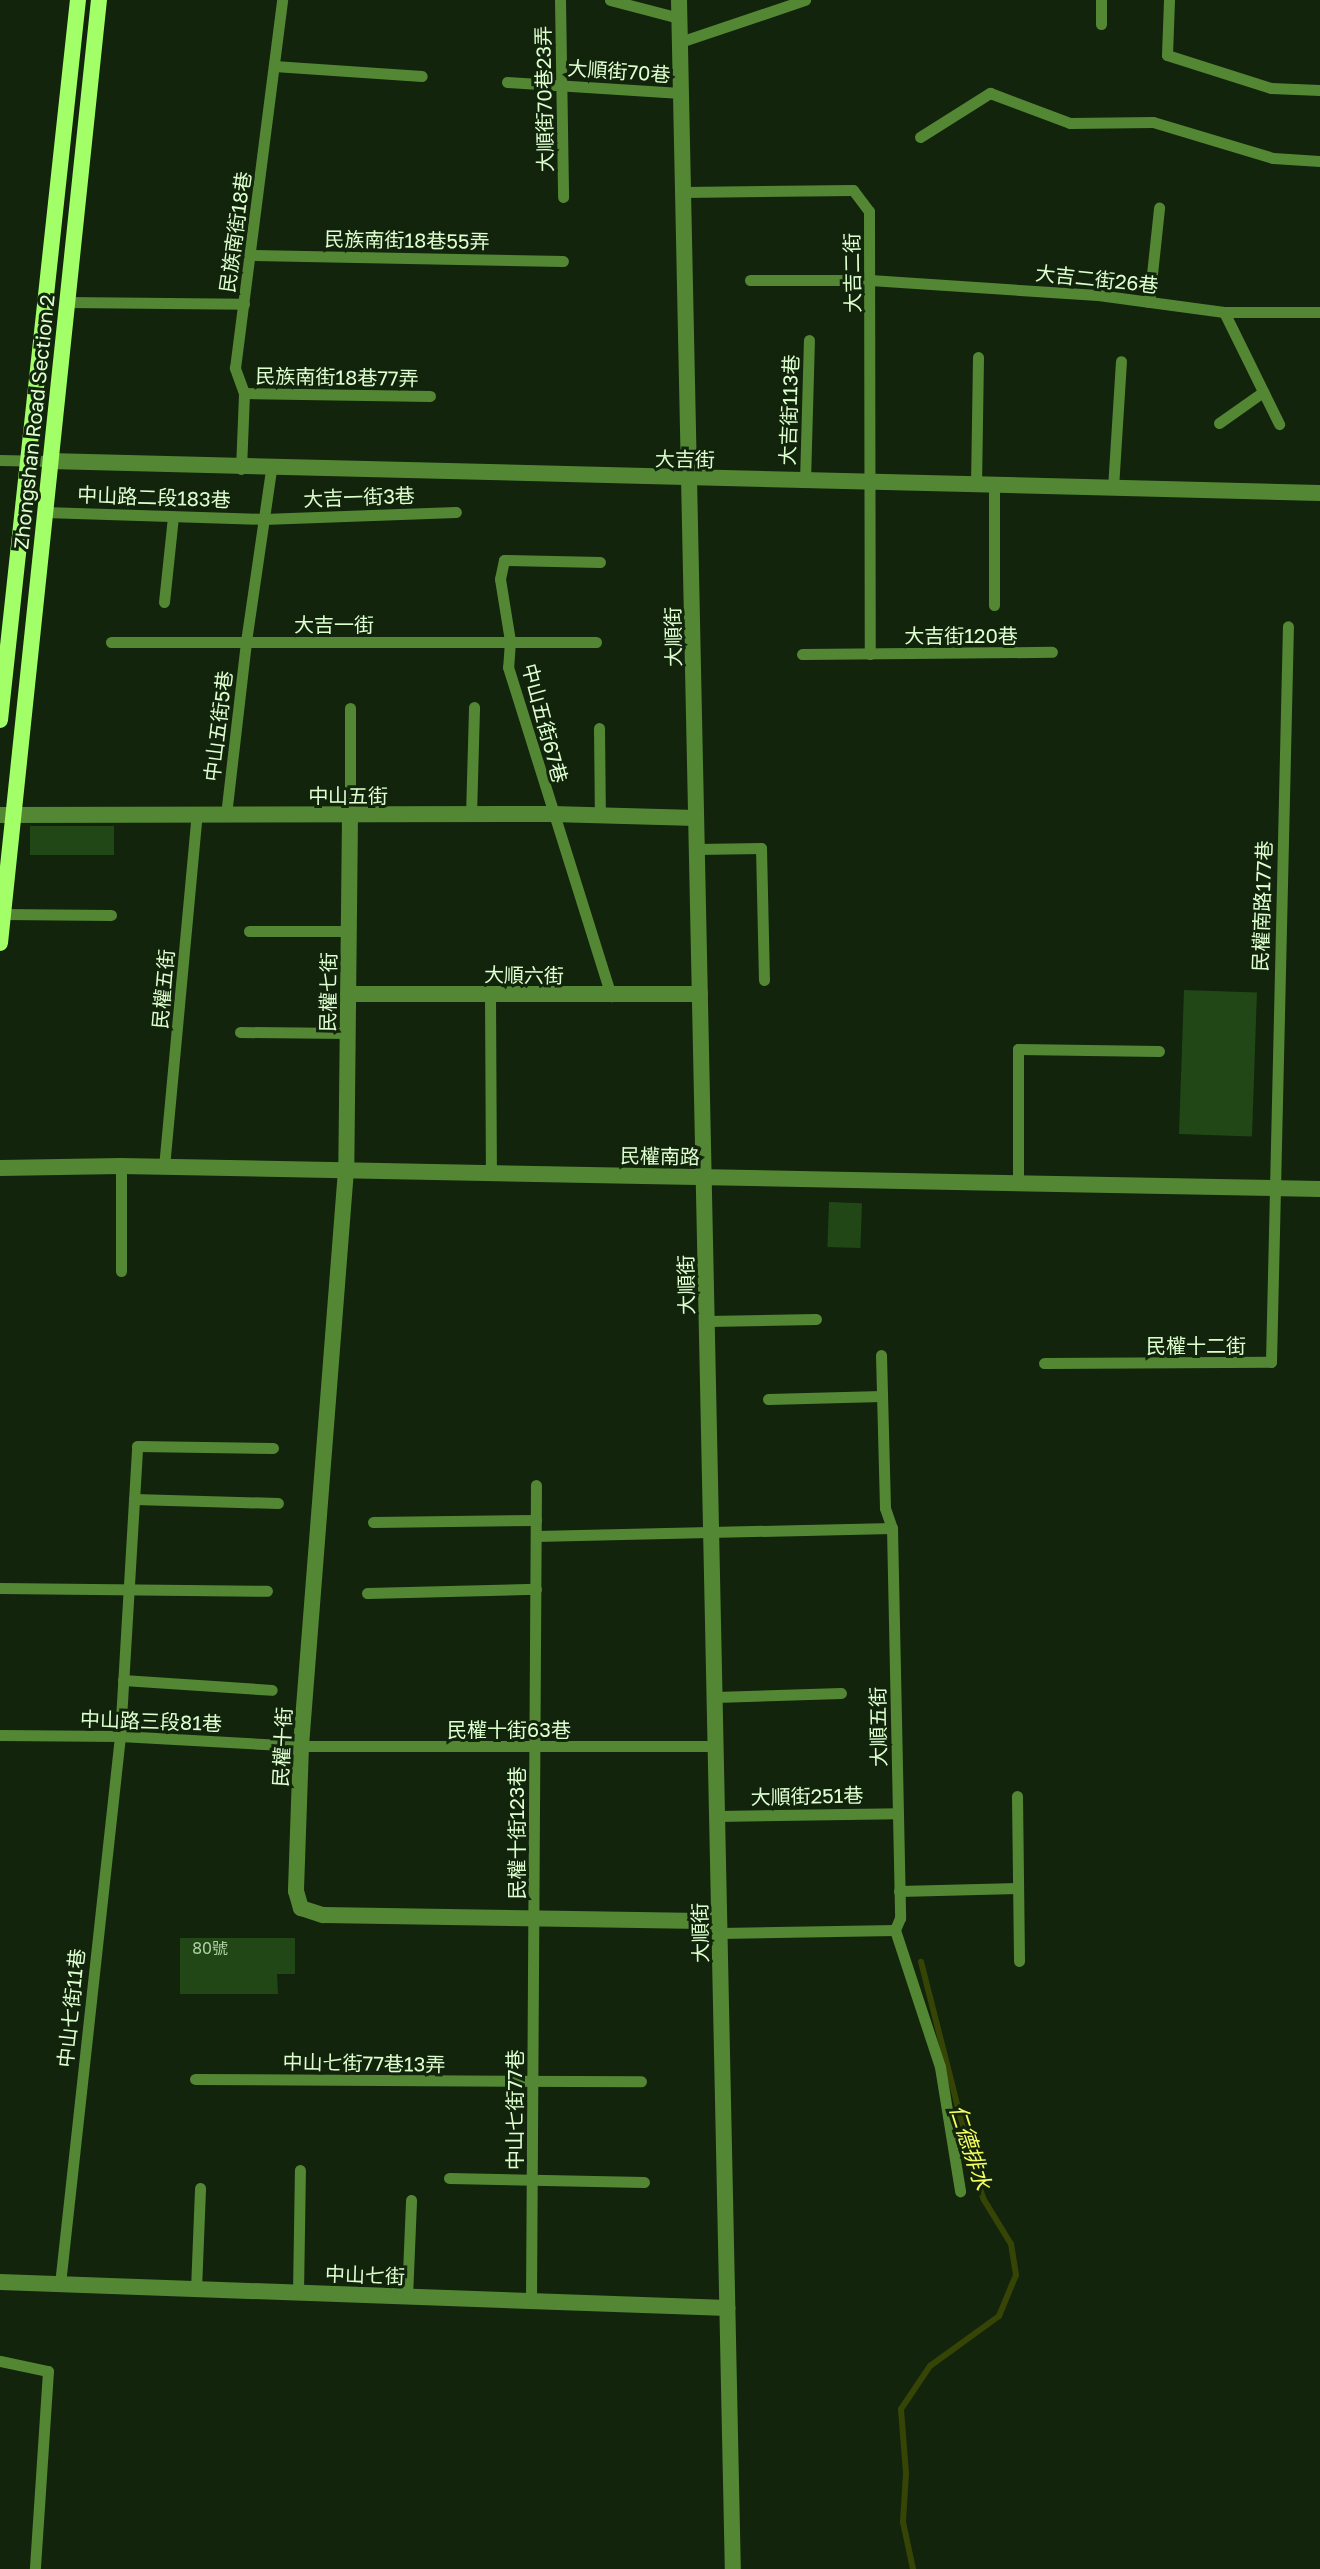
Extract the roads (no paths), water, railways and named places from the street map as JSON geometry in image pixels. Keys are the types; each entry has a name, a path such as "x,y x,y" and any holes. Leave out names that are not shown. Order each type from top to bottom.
{"main road":[{"name":"Zhongshan Road Section 2","path":"0,720 78,0"},
{"name":"Zhongshan Road Section 2","path":"0,943 6,815 44,512 99,0"}],"street":[{"name":"大順街","path":"679,0 733,2569"},
{"name":"大吉街","path":"49,461 271,470 1320,493"},
{"name":"中山五街","path":"6,815 552,814 696,818"},
{"name":"民權七街","path":"346,1170 350,815"},
{"name":"大順六街","path":"348,994 700,994"},
{"name":"民權南路","path":"0,1168 121,1166 1320,1189"},
{"name":"民權十街","path":"346,1170 301,1746 296,1891 301,1908 323,1915 720,1927"},
{"name":"中山七街","path":"0,2282 728,2308"}],"lane":[{"name":"民族南街18巷","path":"241,469 244,393 235,368 282,0"},
{"name":"大順街70巷23弄","path":"560,0 563,197"},
{"path":"610,0 679,18"},
{"path":"680,42 805,0"},
{"path":"1101,0 1101,24"},
{"path":"1169,0 1167,55 1271,88 1320,90"},
{"path":"274,66 422,76"},
{"name":"大順街70巷","path":"507,82 681,93"},
{"path":"920,137 990,93 1070,123 1153,122 1273,158 1320,161"},
{"name":"大吉二街","path":"683,192 853,190 869,211 870,483"},
{"path":"1149,302 1159,208"},
{"name":"民族南街18巷55弄","path":"250,255 563,261"},
{"name":"大吉二街26巷","path":"750,280 870,280 1098,295 1224,312 1320,312"},
{"path":"66,302 244,304"},
{"path":"1224,312 1279,424"},
{"name":"大吉街113巷","path":"805,481 809,340"},
{"path":"976,485 978,357"},
{"path":"1113,488 1121,361"},
{"path":"1219,423 1263,392"},
{"name":"民族南街18巷77弄","path":"244,393 430,396"},
{"path":"0,460 49,461"},
{"path":"246,642 271,470"},
{"path":"870,483 870,654"},
{"path":"994,486 994,605"},
{"name":"中山路二段183巷","path":"44,512 263,519"},
{"name":"大吉一街3巷","path":"263,519 456,512"},
{"path":"164,602 173,516"},
{"name":"中山五街67巷","path":"600,562 504,560 500,579 510,641 508,667 611,996"},
{"name":"民權南路177巷","path":"1273,1188 1288,626"},
{"name":"大吉一街","path":"111,642 596,642"},
{"name":"中山五街5巷","path":"226,814 246,642"},
{"name":"大吉街120巷","path":"802,654 1052,652"},
{"path":"471,816 474,707"},
{"path":"350,708 350,815"},
{"path":"599,728 600,817"},
{"name":"民權五街","path":"164,1167 197,814"},
{"path":"697,849 761,848 764,980"},
{"path":"3,914 111,915"},
{"path":"249,931 348,931"},
{"path":"490,994 491,1173"},
{"path":"240,1032 347,1033"},
{"path":"1018,1183 1018,1049 1159,1051"},
{"path":"121,1166 121,1271"},
{"name":"民權十二街","path":"1044,1363 1271,1362 1273,1188"},
{"path":"707,1321 816,1319"},
{"name":"大順五街","path":"881,1355 885,1508 892,1528 900,1918 895,1930"},
{"path":"768,1399 882,1396"},
{"name":"中山七街11巷","path":"60,2284 120,1736 137,1446 273,1448"},
{"name":"民權十街123巷","path":"533,1919 536,1485"},
{"path":"134,1499 278,1503"},
{"path":"373,1522 536,1520"},
{"path":"536,1536 892,1528"},
{"path":"0,1588 267,1591"},
{"path":"367,1593 536,1589"},
{"path":"123,1680 272,1690"},
{"path":"715,1697 841,1693"},
{"name":"中山路三段81巷","path":"0,1735 120,1736 301,1746"},
{"name":"民權十街63巷","path":"301,1746 716,1746"},
{"path":"1017,1796 1019,1961"},
{"name":"大順街251巷","path":"717,1816 898,1813"},
{"path":"899,1891 1018,1888"},
{"name":"中山七街77巷","path":"531,2301 533,1919"},
{"path":"720,1927 895,1930 940,2067 960,2191"},
{"name":"中山七街77巷13弄","path":"195,2079 532,2083 641,2081"},
{"path":"298,2293 300,2170"},
{"path":"449,2178 644,2182"},
{"path":"196,2289 200,2188"},
{"path":"407,2297 411,2200"},
{"path":"0,2361 48,2371 35,2569"}],"waterway":[{"name":"仁德排水","path":"913,2569 903,2522 906,2473 901,2409 930,2366 999,2316 1016,2275 1011,2244 984,2200 975,2175 921,1962"}]}
